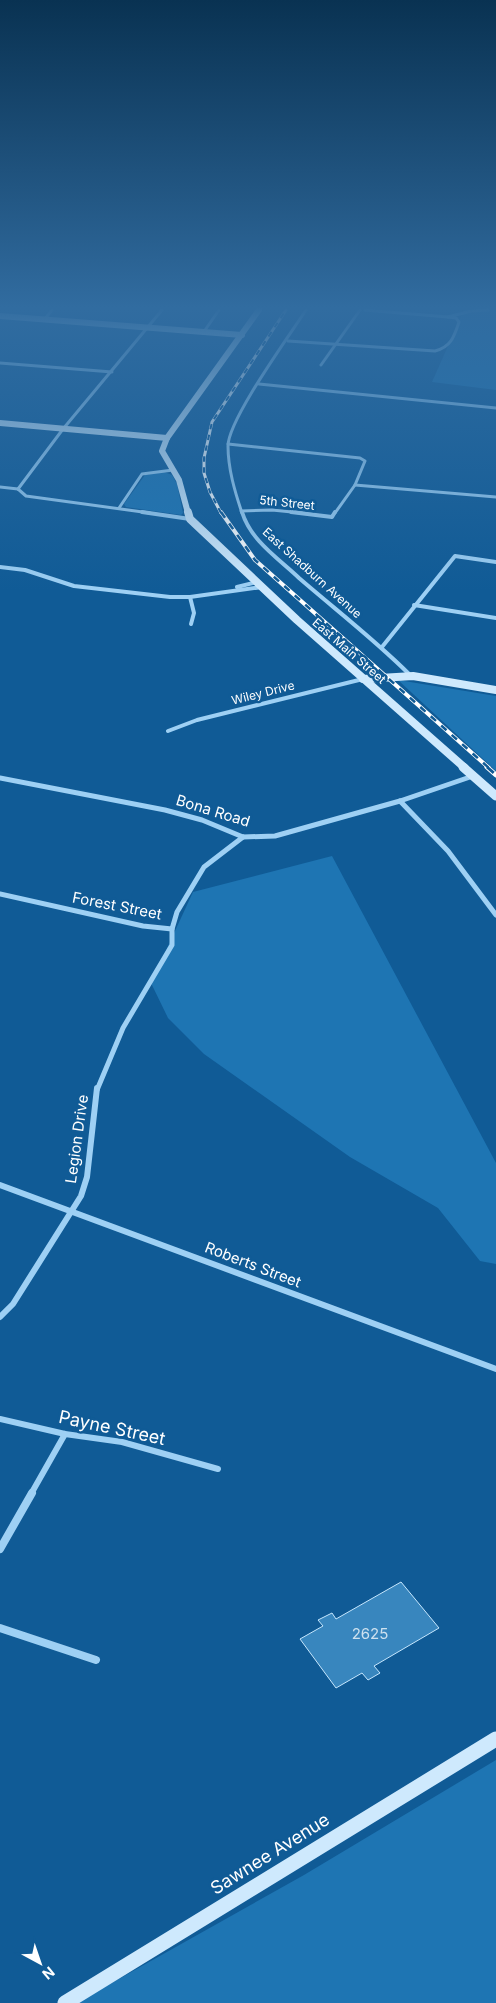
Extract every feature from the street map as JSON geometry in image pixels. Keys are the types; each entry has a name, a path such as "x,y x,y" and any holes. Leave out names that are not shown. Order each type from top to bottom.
{"street":[{"path":"18,490 63,429 85,403"},
{"path":"0,487 18,490 26,496 190,519 179,480 162,451 167,438 192,403"},
{"name":"East Shadburn Avenue","path":"244,403 228,444 233,487 241,511 256,539 338,612 382,647 409,674"},
{"path":"451,403 496,408"},
{"path":"0,423 167,438"},
{"path":"228,444 360,458 365,461 355,485 496,497"},
{"path":"118,508 142,474 174,470"},
{"name":"5th Street","path":"241,511 272,510 332,516 355,485"},
{"name":"East Main Street","path":"190,519 363,679 496,796"},
{"path":"382,647 455,556 496,562"},
{"path":"0,567 25,570 74,586 147,595 190,597 260,585"},
{"path":"207,595 260,585"},
{"path":"190,597 194,613 190,624"},
{"path":"414,605 496,618"},
{"path":"363,679 389,674 409,674 496,690"},
{"name":"Wiley Drive","path":"168,731 197,720 363,679"},
{"name":"Bona Road","path":"0,778 165,810 202,820 243,836 275,836 400,801 473,776"},
{"path":"400,801 448,851 496,915"},
{"name":"Forest Street","path":"0,894 143,926 172,929 176,912 204,867 243,836"},
{"name":"Legion Drive","path":"0,1317 14,1304 81,1196 87,1177 96,1088 123,1028 172,944 172,929"},
{"name":"Roberts Street","path":"0,1185 72,1210 496,1369"},
{"name":"Payne Street","path":"0,1419 65,1434 122,1442 218,1469"},
{"path":"0,1549 65,1434"},
{"path":"0,1628 96,1660"},
{"name":"Sawnee Avenue","path":"65,2003 496,1739"}],"shaded area":[{"path":"164,472 172,475 177,484 183,513 181,515 126,507 124,504 145,475"},
{"path":"398,680 496,696 496,771"},
{"path":"332,856 496,1163 496,1264 480,1261 438,1208 350,1157 204,1054 168,1018 151,983 193,892"},
{"path":"496,1760 496,2003 76,2003 304,1875"}],"building":[{"path":"401,1582 439,1628 374,1666 380,1673 368,1680 362,1673 336,1688 300,1639 323,1626 318,1620 332,1613 336,1619"}],"railway":[{"path":"221,513 210,492 204,473 204,458 212,422 224,403"},
{"path":"221,512 255,560 489,768"},
{"path":"487,767 496,775"}]}
